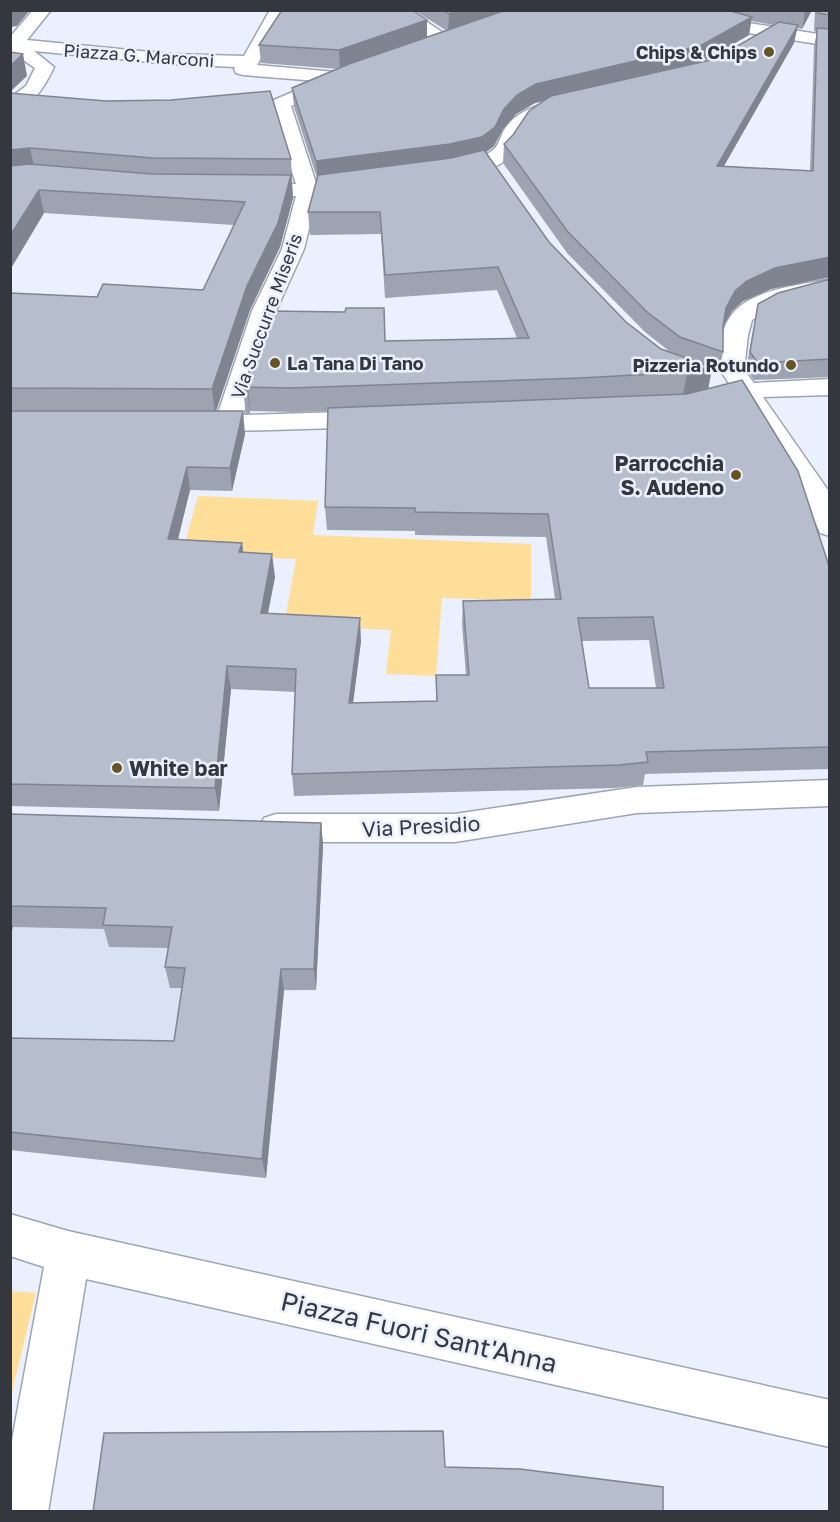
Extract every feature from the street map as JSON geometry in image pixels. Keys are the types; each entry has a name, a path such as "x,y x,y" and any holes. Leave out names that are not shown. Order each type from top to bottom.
{"street":[{"path":"41,111 10,107 34,89 45,67 12,44 43,10"},
{"path":"279,10 246,66 281,104 308,190"},
{"path":"396,10 450,38 421,49"},
{"path":"682,10 748,28 830,41"},
{"path":"750,47 776,33 793,17"},
{"name":"Piazza G. Marconi","path":"12,44 347,75 281,104"},
{"path":"430,175 489,162 504,151 515,130 525,119 543,109 574,102"},
{"path":"260,106 281,104"},
{"path":"489,162 502,181"},
{"path":"233,190 308,190 379,182"},
{"name":"Via Succurre Miseris","path":"227,424 264,311 293,249 308,190"},
{"path":"830,286 767,301 747,310 738,322 732,370 744,392 824,498 830,527"},
{"path":"702,378 744,392"},
{"path":"683,406 744,392 830,387"},
{"path":"170,424 391,418"},
{"name":"Via Presidio","path":"249,827 455,828 637,800 830,793"},
{"name":"Piazza Fuori Sant'Anna","path":"10,1236 68,1253 830,1424"},
{"path":"24,1512 68,1253"}],"shaded area":[{"path":"198,496 318,501 313,535 531,544 531,601 442,598 436,676 386,674 391,630 284,625 296,559 182,554"},
{"path":"11,833 323,841 316,990 284,991 266,1178 11,1149"},
{"path":"10,1291 36,1293 11,1396"}],"building":[{"path":"282,10 412,10 427,20 339,50 259,45"},
{"path":"444,10 457,10 449,14"},
{"path":"506,10 727,10 752,17 700,46 536,84 517,95 504,109 495,127 482,137 450,144 316,161 292,88 349,64"},
{"path":"818,10 830,10 830,15 818,13"},
{"path":"779,22 798,25 717,166 813,171 817,28 830,29 830,257 775,268 747,281 735,291 726,308 723,352 680,337 647,312 568,232 504,144 529,111 551,96 715,59"},
{"path":"10,52 23,54 10,66"},
{"path":"270,91 291,159 153,158 30,148 10,150 10,93 106,101 171,100"},
{"path":"484,150 549,242 626,322 661,349 712,367 687,372 581,378 291,388 248,387 247,390 243,390 269,311 345,312 346,308 384,308 385,341 529,338 498,267 385,275 380,212 308,212 318,175 451,158"},
{"path":"30,164 152,174 291,175 278,223 247,286 212,389 10,388 10,293 97,297 103,284 203,290 245,202 39,190 10,236 10,166"},
{"path":"830,279 830,359 758,363 750,352 758,304 778,293"},
{"path":"742,380 798,471 830,569 830,747 646,752 648,762 619,765 292,774 296,669 227,666 215,788 10,784 10,411 243,411 230,468 187,467 168,539 242,543 239,552 272,554 261,613 360,618 349,703 437,701 436,675 469,675 463,601 561,599 548,514 415,512 415,508 325,507 328,408 687,394","holes":["653,617 664,688 589,688 578,618"]},
{"path":"10,814 321,823 314,969 281,969 262,1159 10,1132 10,1038 174,1041 185,968 165,967 172,927 103,925 106,908 10,906"},
{"path":"443,1431 445,1467 520,1469 663,1487 663,1512 93,1512 104,1433"}],"place":[{"name":"Chips & Chips","path":"769,52"},
{"name":"La Tana Di Tano","path":"275,363"},
{"name":"Pizzeria Rotundo","path":"791,365"},
{"name":"Parrocchia S. Audeno","path":"736,475"},
{"name":"White bar","path":"117,768"}]}
